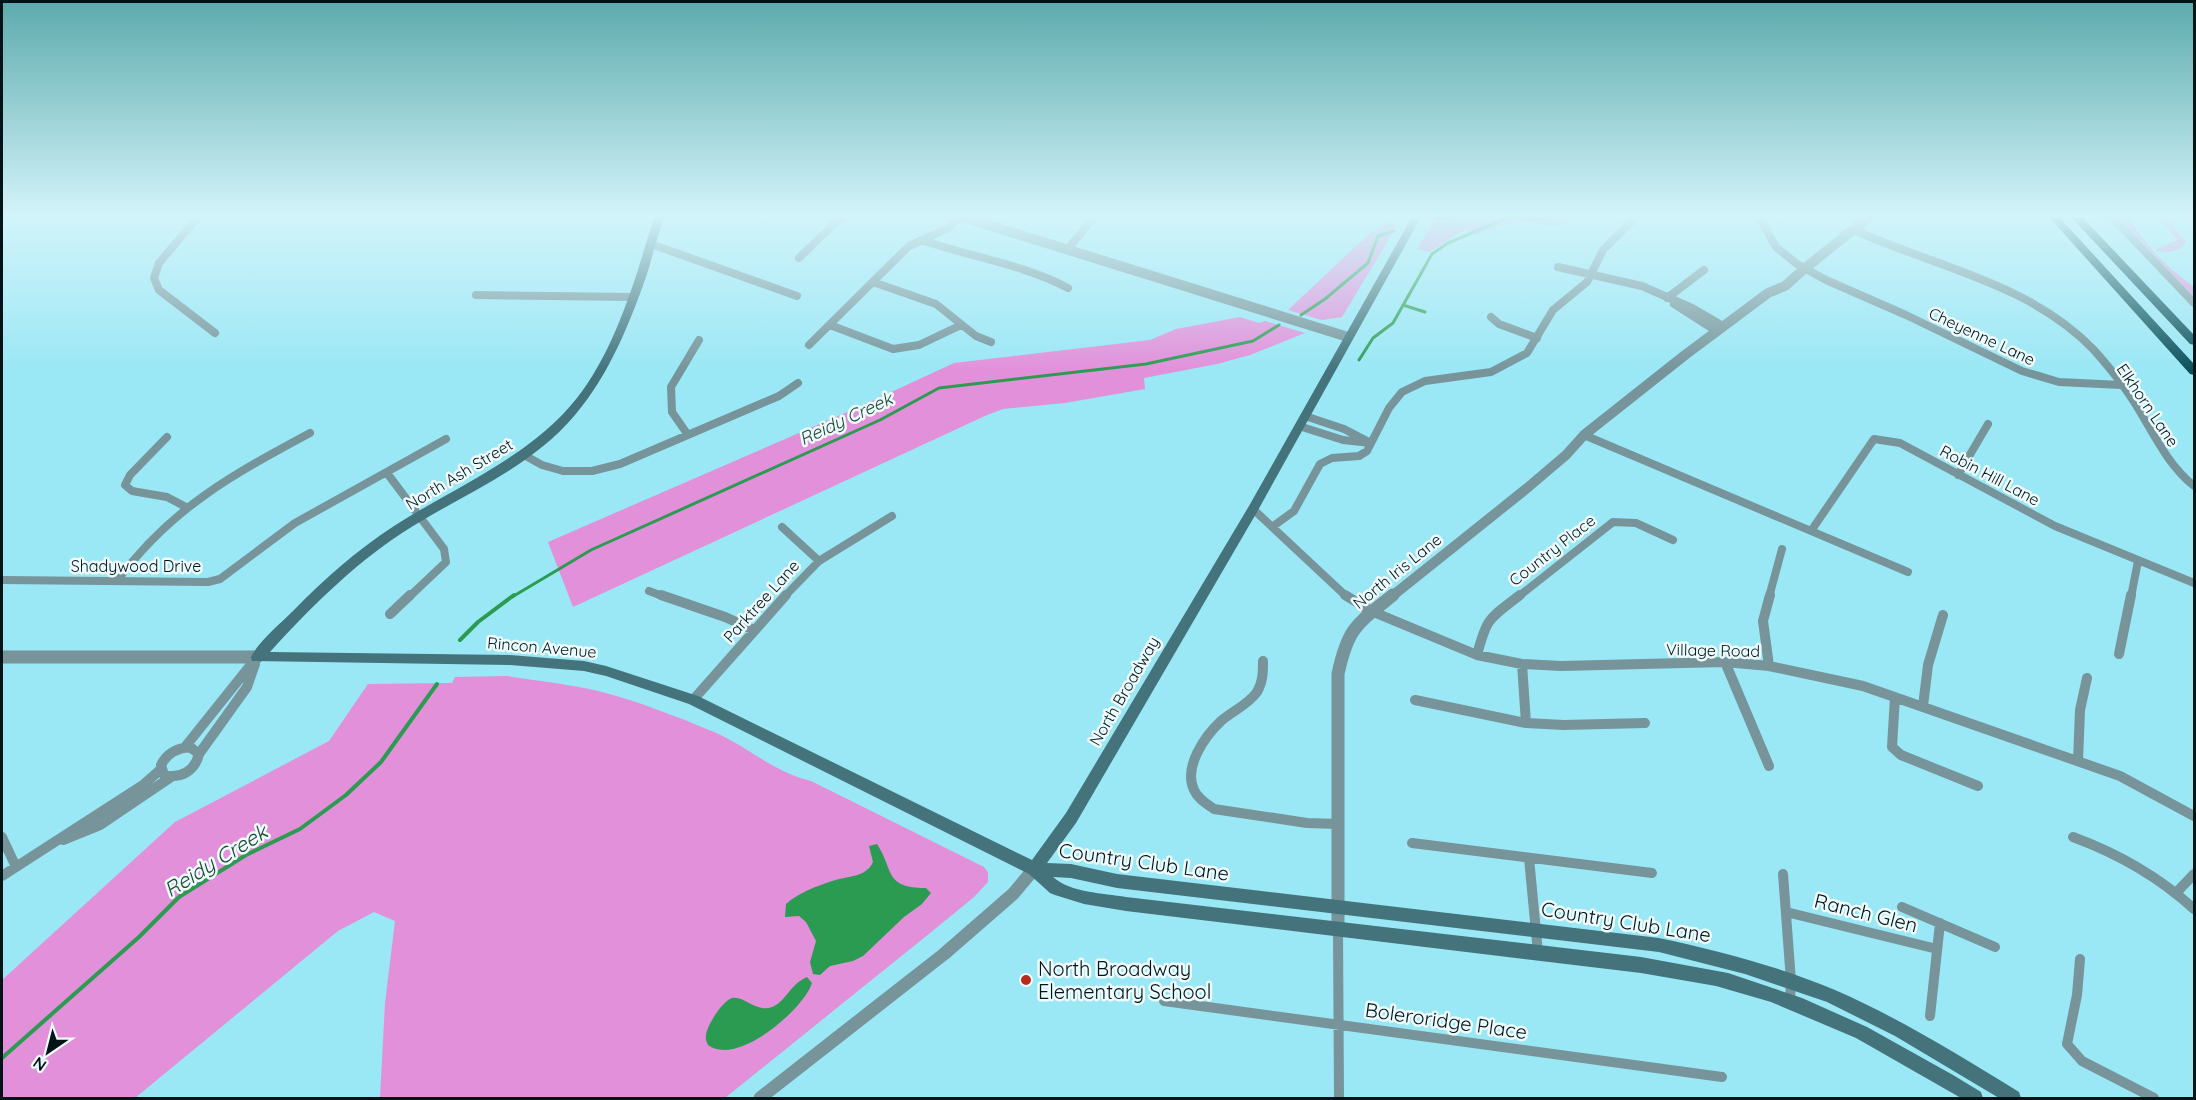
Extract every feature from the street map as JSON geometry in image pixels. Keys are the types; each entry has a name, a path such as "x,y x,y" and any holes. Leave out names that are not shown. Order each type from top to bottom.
{"highway":[{"path":"2101,268 2194,371"},
{"path":"2125,268 2194,340"}],"main road":[{"name":"North Ash Street","path":"257,657 315,595 355,559 524,454 559,425 588,390 606,361 642,268"},
{"name":"North Broadway","path":"1034,869 1071,818 1253,509 1387,268"},
{"name":"Rincon Avenue","path":"257,657 510,660 584,666 661,687 693,700 1034,869"},
{"name":"Country Club Lane","path":"1034,869 1071,871 1117,881 1659,945 1725,959 1830,996 1887,1023 1924,1043 2003,1096"},
{"name":"Country Club Lane","path":"1034,869 1055,888 1084,897 1126,904 1538,953 1695,974 1740,984 1790,1001 1849,1026 1917,1062 1975,1098"}],"street":[{"path":"157,268 154,278 159,290 215,333"},
{"path":"719,268 797,296"},
{"path":"809,345 887,268"},
{"path":"1018,268 1044,275 1068,288"},
{"path":"1126,268 1348,337"},
{"path":"1566,268 1642,286 1667,298 1693,318 1719,329"},
{"path":"1272,526 1294,511 1320,464 1332,458 1359,456 1367,451 1389,408 1402,392 1425,381 1477,375 1502,368 1527,353 1553,310 1581,288 1594,268"},
{"name":"Elkhorn Lane","path":"1953,268 1984,279 2040,307 2078,335 2121,385 2134,403 2156,443 2181,476 2194,486"},
{"path":"2160,268 2194,303"},
{"name":"North Iris Lane","path":"1339,1098 1338,674 1344,645 1357,624 1371,611 1526,489 1566,455 1584,435 1768,292 1785,286 1804,269"},
{"name":"Cheyenne Lane","path":"1804,269 2040,378 2069,384 2121,385"},
{"path":"1667,298 1704,270"},
{"path":"873,282 936,304 976,336 991,342"},
{"path":"476,295 632,297"},
{"path":"1491,318 1499,324 1537,338"},
{"path":"830,325 892,349 903,350 961,325"},
{"path":"688,435 672,412 671,387 699,340"},
{"path":"524,454 542,465 563,471 592,471 620,464 779,396 798,383"},
{"path":"1302,421 1336,440 1371,443"},
{"path":"1302,421 1344,429 1371,443"},
{"path":"1958,475 1988,424"},
{"path":"117,581 152,535 186,507 235,474 310,433"},
{"path":"1584,435 1908,572"},
{"path":"167,437 130,475 125,485 132,491 167,497 186,507"},
{"name":"Shadywood Drive","path":"2,580 207,582 220,579 295,523 446,439"},
{"name":"Robin Hill Lane","path":"1811,531 1874,439 1900,443 2055,526 2194,583"},
{"path":"387,473 444,549 446,562 390,614"},
{"name":"Village Road","path":"1253,509 1345,595 1371,611 1477,655 1522,664 1561,666 1725,662 1769,666 1863,686 2120,776 2194,816"},
{"name":"Parktree Lane","path":"693,700 753,630 819,561 892,516"},
{"name":"Country Place","path":"1477,655 1484,627 1489,619 1613,522 1625,519 1639,523 1673,540"},
{"path":"782,526 819,561"},
{"path":"1769,666 1763,621 1782,549"},
{"path":"2119,654 2138,561"},
{"path":"649,591 725,617 753,630"},
{"path":"1923,706 1928,665 1943,615"},
{"name":"Rincon Avenue","path":"2,657 257,657"},
{"path":"2,876 143,785 160,770 167,756 185,747 203,727 257,657"},
{"path":"54,843 100,825 171,777 188,771 197,763 199,754 247,687 257,657"},
{"path":"1263,661 1262,684 1252,698 1218,723 1197,753 1190,774 1192,788 1202,802 1214,809 1307,823 1339,824"},
{"path":"1725,662 1769,766"},
{"path":"1522,664 1526,723"},
{"path":"2078,761 2080,710 2087,678"},
{"path":"1895,697 1892,747 1901,755 1978,786"},
{"path":"1415,700 1526,723 1564,725 1645,723"},
{"path":"185,747 194,748 199,754"},
{"path":"160,770 164,775 171,777"},
{"path":"2,837 16,867"},
{"path":"2073,837 2118,853 2149,870 2194,909"},
{"path":"1412,843 1652,873"},
{"path":"1529,858 1538,953"},
{"name":"North Broadway","path":"760,1098 944,954 1013,894 1034,869"},
{"path":"1783,874 1791,981 1790,1001"},
{"path":"2177,892 2194,874"},
{"path":"1902,907 1995,947"},
{"name":"Ranch Glen","path":"1786,912 1936,949"},
{"path":"1930,1016 1940,923"},
{"path":"2080,959 2077,995 2067,1044 2082,1061 2154,1098"},
{"name":"Boleroridge Place","path":"1164,1001 1722,1077"}],"shaded area":[{"path":"1332,268 1371,268 1342,317 1322,320 1288,310"},
{"path":"2167,268 2170,268 2194,287 2194,297"},
{"path":"1240,317 1259,323 1265,321 1305,333 1250,355 1144,378 1145,389 1065,403 1003,409 573,607 548,542 859,407 954,363 1150,340 1176,329"},
{"path":"507,676 602,692 659,710 714,732 785,772 811,781 984,867 988,872 988,882 974,897 725,1098 380,1098 385,1003 395,921 374,912 338,931 135,1098 2,1098 2,980 175,822 329,741 368,684 452,683 455,677"},
{"path":"877,844 892,876 897,881 903,885 926,888 931,893 922,904 904,917 863,956 853,961 830,966 820,975 813,974 810,962 816,941 806,922 799,916 785,917 786,904 796,896 814,888 866,871 873,862 869,846"},
{"path":"807,977 812,983 806,994 783,1020 768,1032 752,1042 735,1048 720,1050 708,1045 706,1037 709,1027 719,1009 728,1000 737,998 761,1008 772,1007 781,1002 796,984"}],"waterway":[{"name":"Reidy Creek","path":"1301,315 1325,299 1362,268"},
{"path":"1403,305 1424,268"},
{"path":"1359,360 1373,338 1393,323 1403,305"},
{"path":"1403,305 1425,312"},
{"name":"Reidy Creek","path":"512,597 591,550 880,420 939,388 1146,364 1253,341 1279,325"},
{"name":"Reidy Creek","path":"460,640 478,622 514,595"},
{"name":"Reidy Creek","path":"2,1058 139,937 179,897 246,855 300,829 346,795 381,762 437,684"}],"place":[{"name":"North Broadway Elementary School","path":"1026,980"}]}
